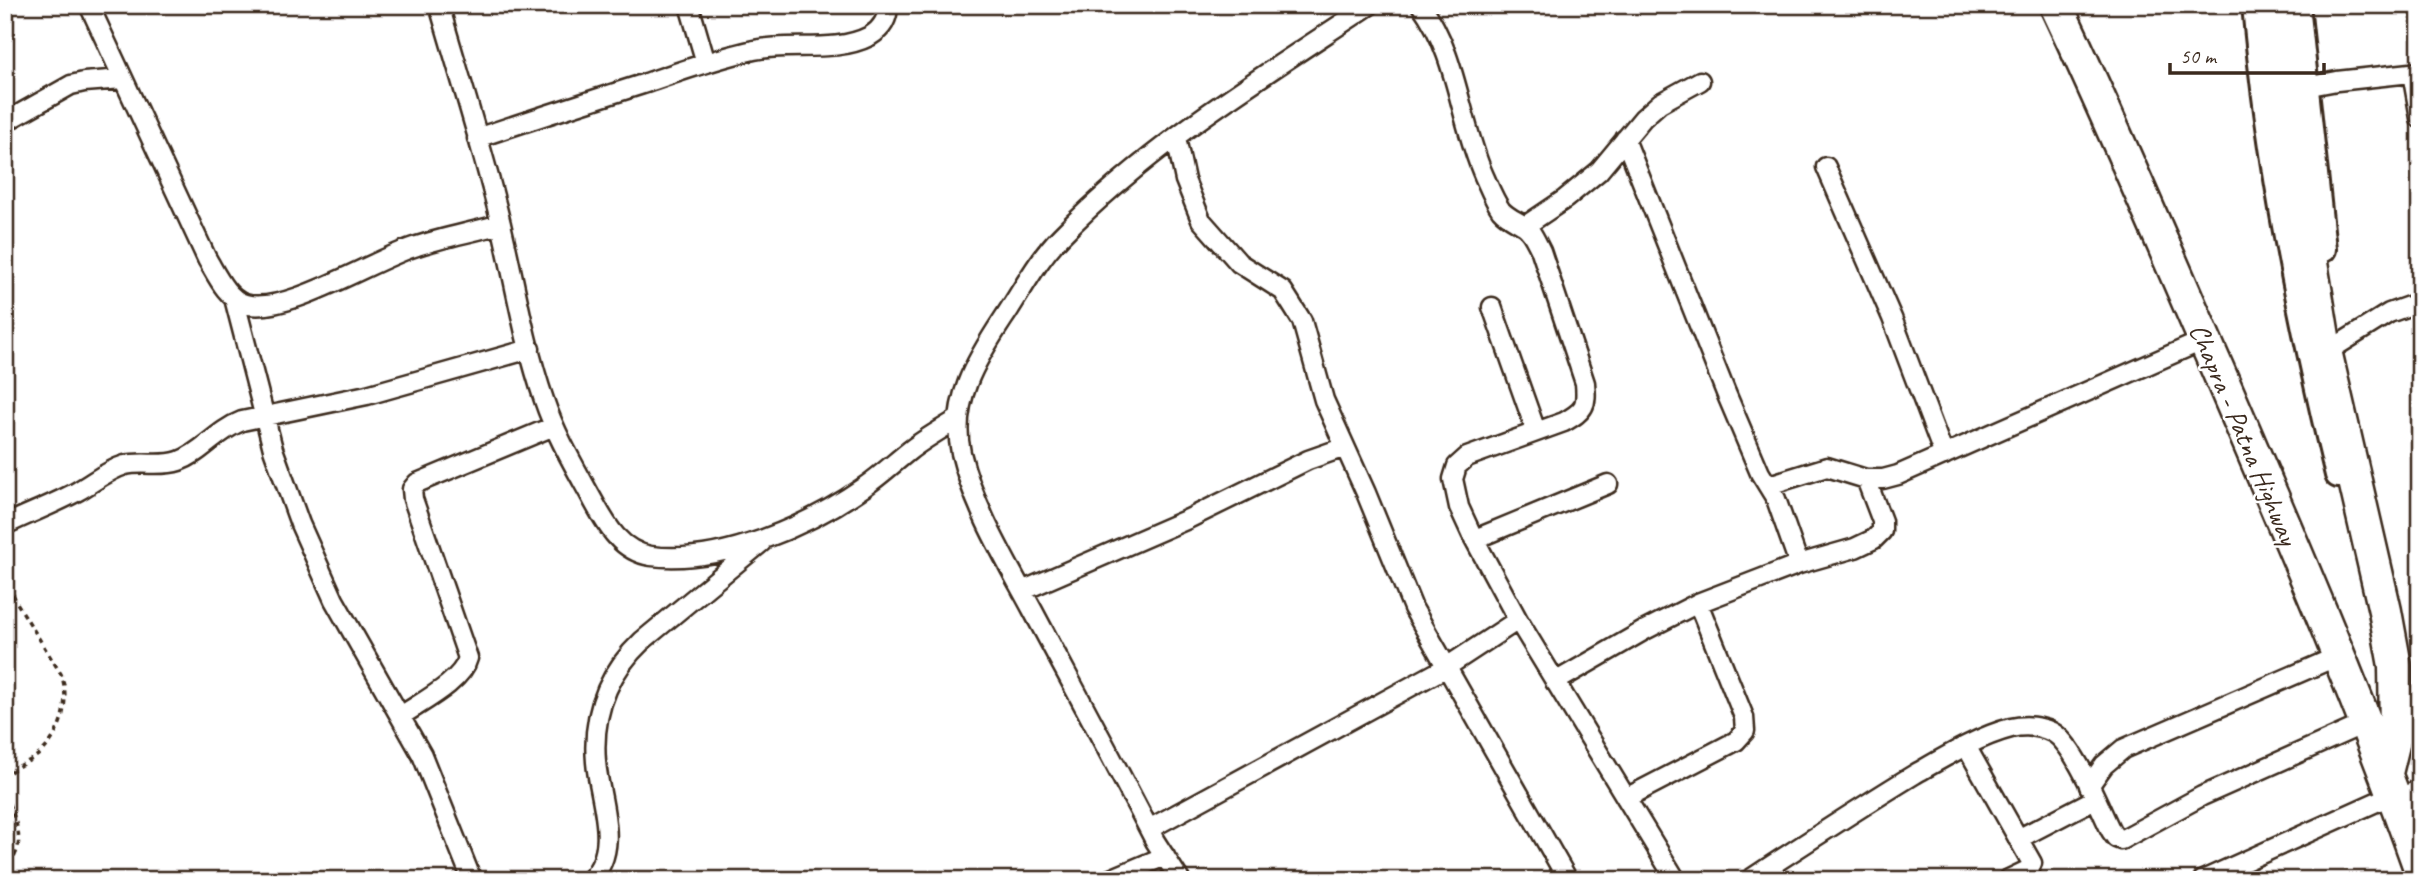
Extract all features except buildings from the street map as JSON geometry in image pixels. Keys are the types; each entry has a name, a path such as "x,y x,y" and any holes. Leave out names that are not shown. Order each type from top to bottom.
{"highway":[{"name":"Chapra - Patna Highway","path":"2056,5 2092,80 2366,723 2399,789 2420,868"},
{"path":"2275,5 2285,104 2326,355 2395,666 2399,789"}],"street":[{"path":"89,5 207,259 222,284 243,304 257,305 287,300 417,246 501,224"},
{"path":"439,5 501,224 544,400 563,447 607,525 627,547 650,556 679,556 725,550 770,535 842,501 882,474 911,449 958,419"},
{"path":"689,5 706,63"},
{"path":"477,138 706,63 754,50 782,45 835,45 853,42 882,27 888,5"},
{"path":"1180,880 1149,829 1022,591 970,485 961,450 958,419 963,390 974,365 1035,267 1069,229 1122,181 1176,138 1256,80 1370,5"},
{"path":"1421,5 1442,41 1452,67 1483,174 1502,211 1525,226 1541,251 1585,383 1587,402 1579,413 1564,422 1467,457 1457,466 1453,479 1459,507 1518,620 1676,880"},
{"path":"2255,5 2284,220 2311,360 2339,482 2375,567"},
{"path":"2297,5 2325,265 2364,474 2375,567"},
{"path":"2305,87 2416,72 2420,118"},
{"path":"5,122 71,85 123,79"},
{"path":"1525,226 1565,199 1599,171 1643,117 1660,103 1700,80"},
{"path":"1176,138 1185,180 1201,220 1239,263 1276,286 1292,302 1302,321 1324,400 1413,608 1569,880"},
{"path":"1625,139 1726,393 1760,472 1776,499 1799,564"},
{"path":"1826,167 1892,318 1944,455"},
{"path":"234,298 273,449 312,551 334,600 422,755 472,880"},
{"path":"2338,345 2389,313 2420,302"},
{"path":"1492,307 1536,431"},
{"path":"1769,485 1827,467 1866,480 1898,475 2204,340"},
{"path":"5,525 78,491 108,472 125,465 167,464 181,460 196,452 226,427 242,421 367,395 530,349"},
{"path":"401,716 459,676 468,658 413,499 412,489 417,483 554,426"},
{"path":"1022,591 1188,519 1308,460 1345,447"},
{"path":"1555,682 1645,630 1699,603 1799,564 1855,548 1874,539 1882,531 1882,521 1866,480"},
{"path":"1475,539 1608,484"},
{"path":"590,880 602,864 606,853 605,821 595,746 600,705 608,684 629,653 642,641 770,535"},
{"path":"1626,798 1735,741 1745,731 1744,717 1699,603"},
{"path":"1149,829 1446,668 1518,620"},
{"path":"2018,839 2092,793 2104,765 2123,749 2338,656"},
{"path":"1749,880 1896,785 1966,746 2010,728 2041,728 2063,740 2114,836 2119,840 2202,796 2366,723"},
{"path":"1966,746 2032,866 2007,880"},
{"path":"2203,880 2399,789"},
{"path":"1108,880 1165,856"}],"path":[{"path":"5,576 17,604 66,686 61,721 51,742 39,754 5,777"},
{"path":"5,794 19,834 20,845 18,854 5,868"}]}
